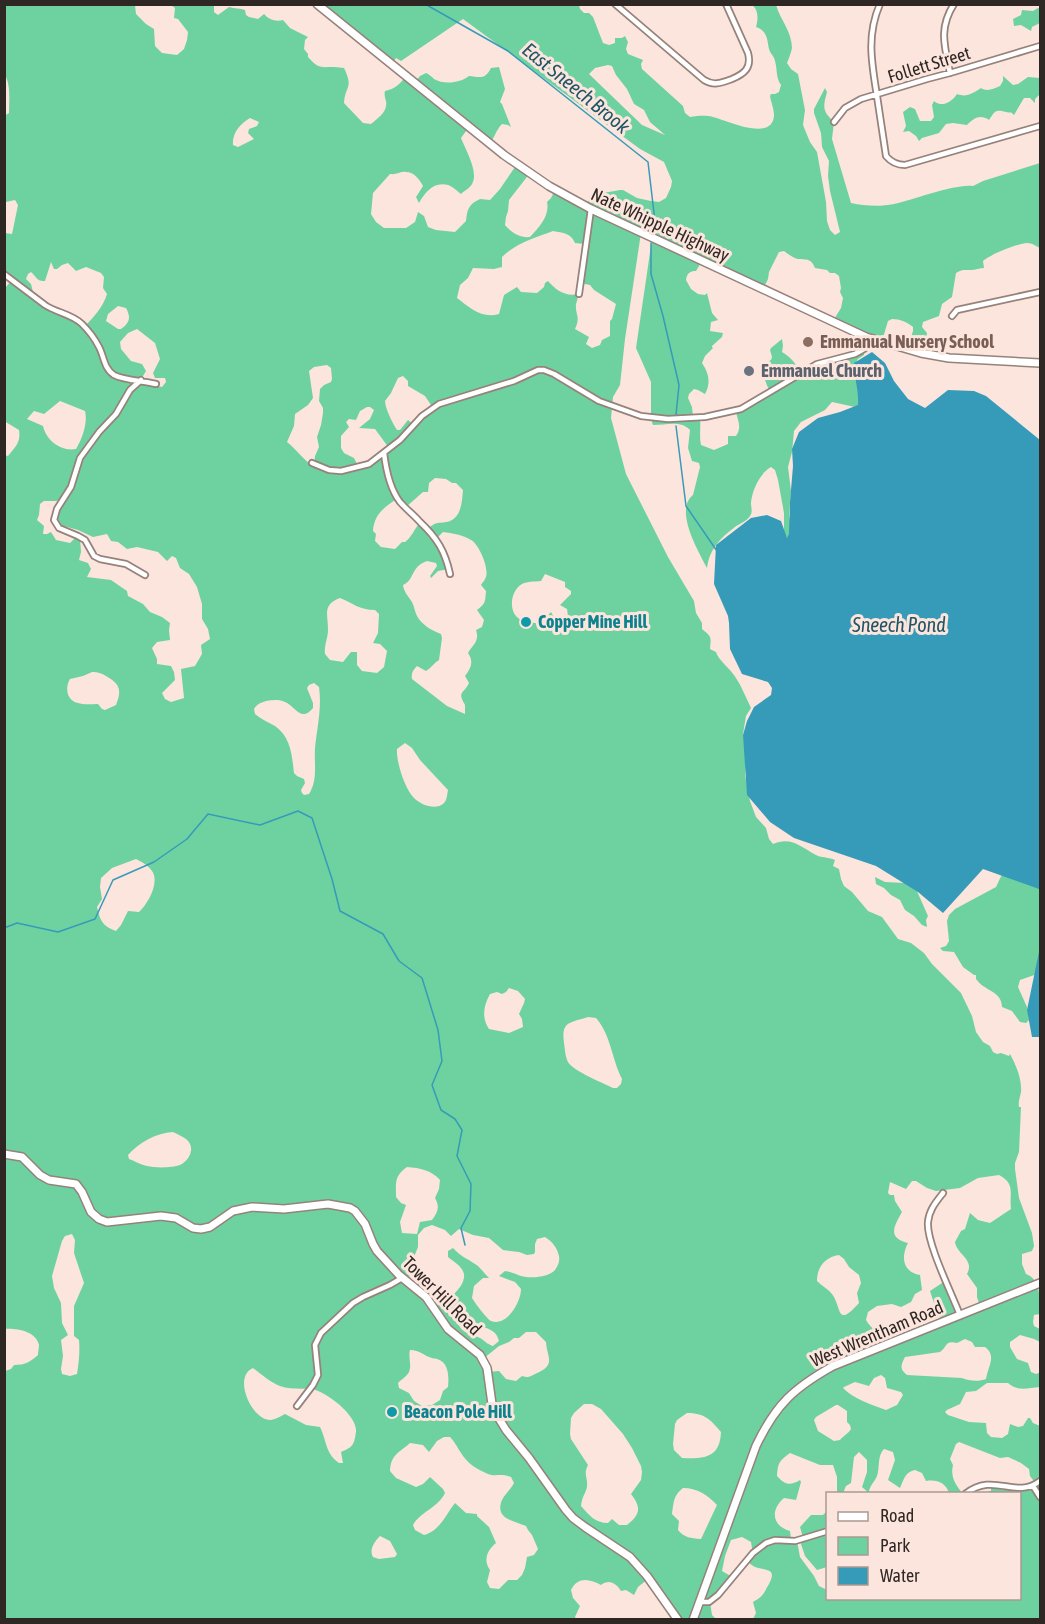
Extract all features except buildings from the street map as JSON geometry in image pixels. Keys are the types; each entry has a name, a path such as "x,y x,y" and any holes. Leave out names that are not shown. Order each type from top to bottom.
{"street":[{"name":"Nate Whipple Highway","path":"317,4 504,155 549,186 591,209 824,319 874,340 949,358 1041,363"},
{"path":"615,4 706,81 714,84 742,74 749,62 748,53 726,4"},
{"path":"880,4 871,42 872,68 886,156 890,161 905,165 1041,126"},
{"path":"950,73 943,36 944,24 954,4"},
{"name":"Follett Street","path":"834,122 845,108 853,103 1041,46"},
{"path":"579,294 591,209"},
{"path":"4,274 51,310 75,318 82,324 100,348 112,374 156,384"},
{"path":"952,316 957,310 1041,292"},
{"path":"312,463 329,470 341,471 369,464 400,441 422,417 439,404 514,381 533,371 549,372 599,401 641,416 668,419 705,417 741,409 817,364 855,354 864,350 874,340"},
{"path":"141,380 130,390 116,414 80,458 71,487 57,509 54,520 59,528 85,540 94,556 100,560 126,564 145,575"},
{"path":"384,453 387,475 397,496 437,542 447,559 450,574"},
{"name":"Tower Hill Road","path":"4,1154 22,1157 40,1175 49,1180 76,1184 91,1212 107,1222 161,1216 176,1218 193,1228 201,1229 210,1227 233,1211 252,1207 284,1209 328,1204 350,1208 363,1219 377,1251 402,1278 426,1297 448,1329 480,1355 487,1368 492,1404 498,1417 566,1510 585,1527 630,1557 647,1576 678,1620"},
{"path":"943,1193 932,1208 928,1229 960,1315"},
{"path":"297,1407 318,1375 315,1345 321,1333 353,1303 402,1278"},
{"name":"West Wrentham Road","path":"693,1620 756,1446 769,1420 785,1400 802,1385 833,1366 1041,1282"},
{"path":"968,1492 983,1484 1022,1488 1033,1486 1041,1481"},
{"path":"1033,1486 1041,1497"},
{"path":"699,1602 709,1602 718,1595 753,1553 766,1543 775,1540 795,1540 826,1532"}],"green space":[{"path":"4,5 135,5 136,14 154,29 155,46 162,53 177,55 184,49 188,32 178,19 174,18 175,8 171,5 214,5 214,12 218,15 229,7 245,10 249,17 258,19 264,14 273,20 283,20 290,28 308,37 305,40 304,49 315,64 323,67 344,68 349,84 344,103 363,123 371,124 382,114 386,105 385,91 397,86 406,76 415,82 426,73 438,81 452,82 469,76 482,77 491,68 499,67 505,89 500,102 511,127 502,124 490,143 469,127 461,138 473,168 474,179 471,185 461,194 450,186 443,184 434,186 427,191 419,203 416,197 423,186 412,173 390,174 373,193 371,214 384,228 406,228 415,222 418,212 424,216 428,227 455,232 466,221 471,205 480,199 490,200 517,164 530,173 509,200 505,225 516,234 530,237 543,221 547,212 547,202 555,190 586,205 590,198 620,190 637,198 659,202 666,198 672,181 664,162 640,149 463,19 401,61 396,58 392,64 318,5 579,5 584,13 589,13 593,17 603,43 609,45 615,43 615,38 625,36 628,42 626,49 628,54 643,60 642,69 683,106 685,113 690,117 710,116 758,129 766,128 772,123 774,113 770,96 779,92 781,85 766,36 756,27 757,12 752,5 776,5 790,36 792,48 787,63 798,74 805,110 803,125 817,152 827,221 830,230 835,235 840,232 830,191 829,161 822,147 821,133 814,113 825,88 827,92 825,108 827,115 834,122 832,139 851,203 873,206 894,204 946,189 973,186 1040,163 1040,248 1029,243 1018,245 983,261 984,268 962,270 956,273 952,297 942,304 939,316 923,322 922,327 927,333 924,352 908,347 913,327 901,320 888,321 882,341 833,321 841,308 843,298 840,292 839,276 827,270 815,268 810,261 796,258 784,251 779,252 763,289 702,261 696,271 688,274 686,280 691,289 698,294 707,293 712,313 718,320 711,322 710,331 723,333 702,363 708,378 705,394 694,389 688,398 693,417 700,418 701,445 714,450 728,444 728,436 736,436 739,427 736,412 750,406 770,391 764,377 765,363 771,360 771,348 782,339 782,352 793,361 801,373 819,364 864,350 864,355 855,364 862,390 858,406 832,402 825,410 801,422 794,431 788,467 791,491 789,515 792,532 788,538 784,535 784,513 778,480 775,470 771,467 763,473 755,487 750,516 720,540 710,556 707,568 698,552 690,531 686,510 693,495 700,467 699,463 692,461 688,448 690,430 678,424 653,425 651,382 636,348 652,239 641,233 620,385 613,397 611,418 626,474 668,557 694,601 702,629 710,637 710,649 716,652 734,675 751,708 746,716 743,734 746,750 745,775 756,817 766,828 769,839 773,844 791,842 818,856 835,860 833,866 839,869 844,886 868,911 882,917 898,939 911,943 924,953 961,993 972,1016 976,1032 983,1042 997,1054 1009,1056 1010,1054 1018,1072 1021,1082 1019,1107 1021,1107 1019,1152 1015,1169 1019,1198 1032,1233 1034,1246 1032,1251 1022,1254 1022,1264 1026,1274 1035,1280 1039,1291 1040,1314 1034,1315 1033,1322 1034,1326 1040,1329 1040,1342 1020,1335 1010,1342 1010,1347 1017,1359 1028,1363 1031,1372 1036,1374 1040,1371 1040,1387 1027,1389 1008,1383 987,1383 976,1391 966,1392 960,1404 945,1412 969,1422 986,1423 987,1433 991,1437 1002,1438 1008,1434 1010,1424 1023,1426 1028,1418 1040,1426 1040,1619 753,1619 756,1613 753,1602 763,1594 772,1575 770,1571 755,1567 747,1561 753,1554 751,1542 742,1537 731,1540 722,1571 734,1578 710,1602 712,1615 716,1619 679,1619 648,1579 638,1587 634,1595 626,1590 621,1591 610,1582 601,1585 589,1580 577,1582 571,1590 573,1598 580,1606 576,1619 5,1619 5,1371 14,1365 32,1360 38,1355 39,1345 34,1336 30,1334 20,1330 4,1329 4,455 8,456 15,447 19,434 19,430 4,421 5,288 12,280 5,275 5,233 12,234 18,205 15,200 5,204 4,116 9,113 8,84 5,75","holes":["612,66 634,104 644,110 650,122 665,135 642,125 589,74 595,68","250,118 259,122 257,126 249,129 248,133 254,139 238,147 233,145 234,137 237,129","553,231 569,235 575,243 584,244 580,283 590,285 616,304 610,321 610,336 602,340 600,345 592,348 586,344 589,337 575,329 578,321 576,308 578,294 561,292 548,281 537,293 521,292 517,287 504,295 499,314 487,315 476,312 457,298 460,285 468,278 473,268 502,267 502,257 513,248","51,262 54,269 68,263 76,271 86,267 101,273 104,277 103,288 107,294 101,307 85,326 31,296 33,292 31,284 26,279 28,274 31,272 45,281","118,306 126,308 129,314 128,322 118,329 106,321 108,314","137,329 155,343 160,359 153,373 155,378 165,378 166,382 162,387 140,381 146,371 142,364 131,361 121,349 120,342 128,333","327,365 331,368 332,379 320,389 319,401 323,413 317,437 319,447 314,466 287,442 294,426 295,414 308,405 313,398 309,371 314,367","403,376 408,381 408,386 425,396 433,408 413,424 408,420 400,430 397,430 385,401 398,378","60,401 85,411 86,421 76,449 65,449 55,444 47,436 43,426 27,419 34,411 44,414","370,407 374,410 370,419 359,428 375,429 389,448 359,468 354,458 344,453 341,448 341,436 349,427 346,422 349,419 356,420 360,411","435,478 456,483 463,490 461,507 454,519 437,523 427,529 420,523 407,540 395,549 381,547 375,541 376,534 373,531 375,520 384,508 397,499 406,507 423,492 428,492 429,483","65,495 58,514 60,525 93,537 107,534 111,541 118,542 127,549 137,547 158,552 167,561 172,556 176,558 180,568 189,574 197,587 202,604 202,619 208,629 210,639 201,645 202,654 195,666 181,669 184,698 171,702 165,699 162,693 175,680 174,672 171,666 157,664 152,648 157,642 170,640 170,623 128,596 127,591 111,580 87,577 91,569 88,563 79,560 80,538 76,537 70,543 56,540 51,532 43,534 44,526 37,520 40,504 44,501 57,501","443,532 474,542 485,562 487,573 481,585 486,591 485,600 477,610 484,620 482,627 476,630 476,640 468,653 471,665 465,676 469,683 461,695 465,705 465,714 447,706 412,679 417,666 426,671 439,660 442,638 441,634 427,627 419,619 403,585 407,583 415,570 427,561 436,563 437,566 431,578 438,571 449,569 436,539","545,574 565,582 565,587 571,591 571,594 560,605 567,609 566,619 555,619 551,612 541,623 532,623 521,620 515,614 512,600 518,587 527,582 541,581","340,598 360,608 375,610 379,614 378,633 373,643 380,644 387,651 384,667 377,673 362,671 357,665 357,652 351,652 343,662 330,660 325,654 328,607","92,672 104,675 119,688 116,705 105,710 98,704 83,704 74,701 68,693 67,686 70,679","314,683 319,687 320,703 315,748 315,778 309,794 304,795 301,790 305,783 304,779 294,773 288,741 280,730 255,714 254,709 262,702 280,700 305,714 313,708 307,688","405,743 448,790 445,802 433,807 414,798 407,788 398,761 397,749","136,859 152,871 154,887 146,904 139,912 128,911 116,931 102,922 99,916 97,907 102,899 101,878 112,868","509,988 518,991 525,999 519,1014 523,1027 509,1033 489,1029 484,1016 490,994 497,992 502,994","588,1017 596,1018 601,1025 622,1079 617,1088 589,1076 568,1062 563,1036 564,1030 572,1022","173,1132 189,1142 191,1149 187,1160 180,1165 159,1167 142,1165 129,1159 128,1155 138,1146 160,1134","407,1167 416,1168 425,1170 440,1180 435,1198 437,1212 432,1220 420,1222 417,1234 402,1233 400,1222 406,1205 396,1197 397,1180","999,1175 1010,1185 1011,1209 990,1223 978,1220 970,1213 965,1229 961,1231 955,1242 969,1264 967,1274 977,1288 980,1307 960,1314 947,1284 942,1283 930,1291 938,1308 941,1323 888,1342 884,1330 875,1329 868,1323 866,1320 868,1312 877,1306 892,1304 901,1307 911,1302 915,1294 922,1290 920,1275 906,1267 904,1253 908,1243 901,1241 895,1234 895,1226 902,1212 894,1195 888,1193 890,1182 906,1189 912,1181 916,1181 936,1191 960,1188 978,1178","432,1225 445,1230 451,1236 459,1229 489,1238 503,1250 527,1255 534,1254 537,1239 545,1237 554,1245 559,1258 555,1270 543,1276 527,1277 505,1271 499,1276 515,1282 521,1289 519,1300 512,1312 508,1317 497,1322 489,1320 472,1298 474,1286 483,1278 489,1278 478,1266 453,1248 448,1251 448,1257 458,1264 464,1274 462,1285 448,1299 433,1306 412,1286 409,1278 418,1247 418,1235 424,1228","72,1234 75,1240 74,1253 84,1283 74,1306 74,1336 79,1340 78,1370 77,1374 70,1376 62,1374 61,1369 63,1356 61,1340 68,1335 62,1323 61,1303 54,1288 52,1276 62,1241 65,1236","839,1255 859,1275 861,1283 857,1293 859,1303 846,1314 841,1313 832,1294 817,1281 820,1267 826,1260","461,1316 493,1331 499,1341 493,1346 460,1328 457,1320","526,1332 536,1332 546,1342 548,1364 542,1371 530,1376 522,1376 516,1381 506,1379 499,1371 488,1372 483,1359 499,1346","965,1339 972,1342 975,1347 985,1347 989,1350 991,1362 986,1379 974,1381 962,1378 907,1375 903,1371 902,1365 905,1357 940,1352 948,1343 957,1343","410,1350 413,1350 441,1361 446,1367 448,1387 443,1391 440,1400 432,1405 422,1406 414,1401 409,1393 399,1388 398,1383 409,1372","253,1368 280,1386 312,1389 333,1400 347,1412 356,1432 352,1445 341,1452 343,1463 334,1459 320,1427 306,1425 285,1414 271,1420 264,1418 257,1414 247,1398 244,1380","881,1375 885,1378 887,1388 901,1392 903,1395 897,1405 886,1410 869,1404 843,1388 855,1382 869,1386 874,1378","584,1404 592,1404 601,1409 632,1448 642,1472 641,1480 631,1494 637,1503 637,1514 627,1525 619,1525 612,1519 608,1523 599,1522 581,1506 587,1488 588,1465 570,1434 571,1418 574,1413","838,1405 847,1411 847,1422 851,1429 840,1440 834,1441 818,1431 814,1420","687,1413 698,1414 706,1418 721,1432 718,1447 704,1457 682,1458 674,1450 675,1424","450,1437 466,1460 476,1468 491,1475 511,1477 514,1483 502,1500 501,1511 507,1518 526,1526 538,1549 534,1555 527,1557 522,1575 517,1580 508,1580 499,1589 490,1588 487,1582 490,1570 486,1559 488,1552 496,1543 489,1527 477,1514 466,1513 455,1503 442,1522 430,1533 424,1535 415,1530 413,1525 416,1520 438,1502 445,1493 430,1477 416,1487 396,1478 390,1471 394,1457 410,1443 423,1445 429,1452 437,1441","683,1488 693,1489 710,1498 717,1505 701,1539 688,1537 678,1530 679,1521 672,1514 676,1497","380,1536 390,1541 397,1554 395,1557 379,1559 373,1557 374,1543"]},
{"path":"1040,9 1040,23 1032,27 1031,31 1021,25 1014,26 1013,19 1021,15 1022,10 1033,11"},
{"path":"1003,76 1013,85 1028,77 1040,78 1040,94 1035,99 1035,103 1030,98 1024,98 1014,115 1011,112 997,111 989,120 980,117 967,125 946,124 939,133 919,141 909,131 903,132 906,126 903,112 910,107 915,109 920,121 931,121 934,117 932,105 934,101 943,104 950,102 957,94 967,95 981,88 988,90 995,88 1000,86"},
{"path":"1004,870 1040,879 1040,973 1020,980 1018,987 1027,1007 1029,1020 1026,1023 1020,1022 1012,1011 1002,1007 996,994 979,983 976,975 963,967 954,952 943,951 940,948 946,946 949,941 947,921 949,915 955,909 996,887"},
{"path":"875,877 885,882 905,883 916,889 928,916 927,927 905,910 900,900 876,884"},
{"path":"826,1512 826,1567 817,1570 805,1556 800,1541 803,1538 800,1527 811,1515 823,1515"}],"water":[{"name":"Sneech Pond","path":"872,352 885,363 894,381 908,399 925,408 948,390 974,391 986,396 1040,440 1040,922 1039,889 983,869 943,913 918,892 876,866 794,838 770,822 747,795 743,735 754,707 771,695 772,688 768,682 742,674 730,649 728,616 714,584 716,545 751,518 767,515 781,521 787,538 793,466 792,449 799,432 818,418 858,405 854,363"},
{"path":"1040,947 1040,1037 1032,1037 1027,1010"}],"waterway":[{"name":"East Sneech Brook","path":"425,4 508,51 648,162 656,230"},
{"name":"East Sneech Brook","path":"651,243 651,274 679,385 676,415"},
{"name":"East Sneech Brook","path":"676,426 686,506 717,551"},
{"path":"4,928 17,923 58,932 95,919 113,880 154,862 187,839 208,814 260,825 298,811 312,818 340,911 383,934 399,961 422,978 438,1030 442,1061 432,1085 441,1110 455,1119 462,1130 457,1156 471,1184 470,1211 461,1228 465,1245"}],"place":[{"name":"Emmanual Nursery School","path":"808,342"},
{"name":"Emmanuel Church","path":"749,371"},
{"name":"Copper Mine Hill","path":"526,622"},
{"name":"Beacon Pole Hill","path":"392,1412"}]}
